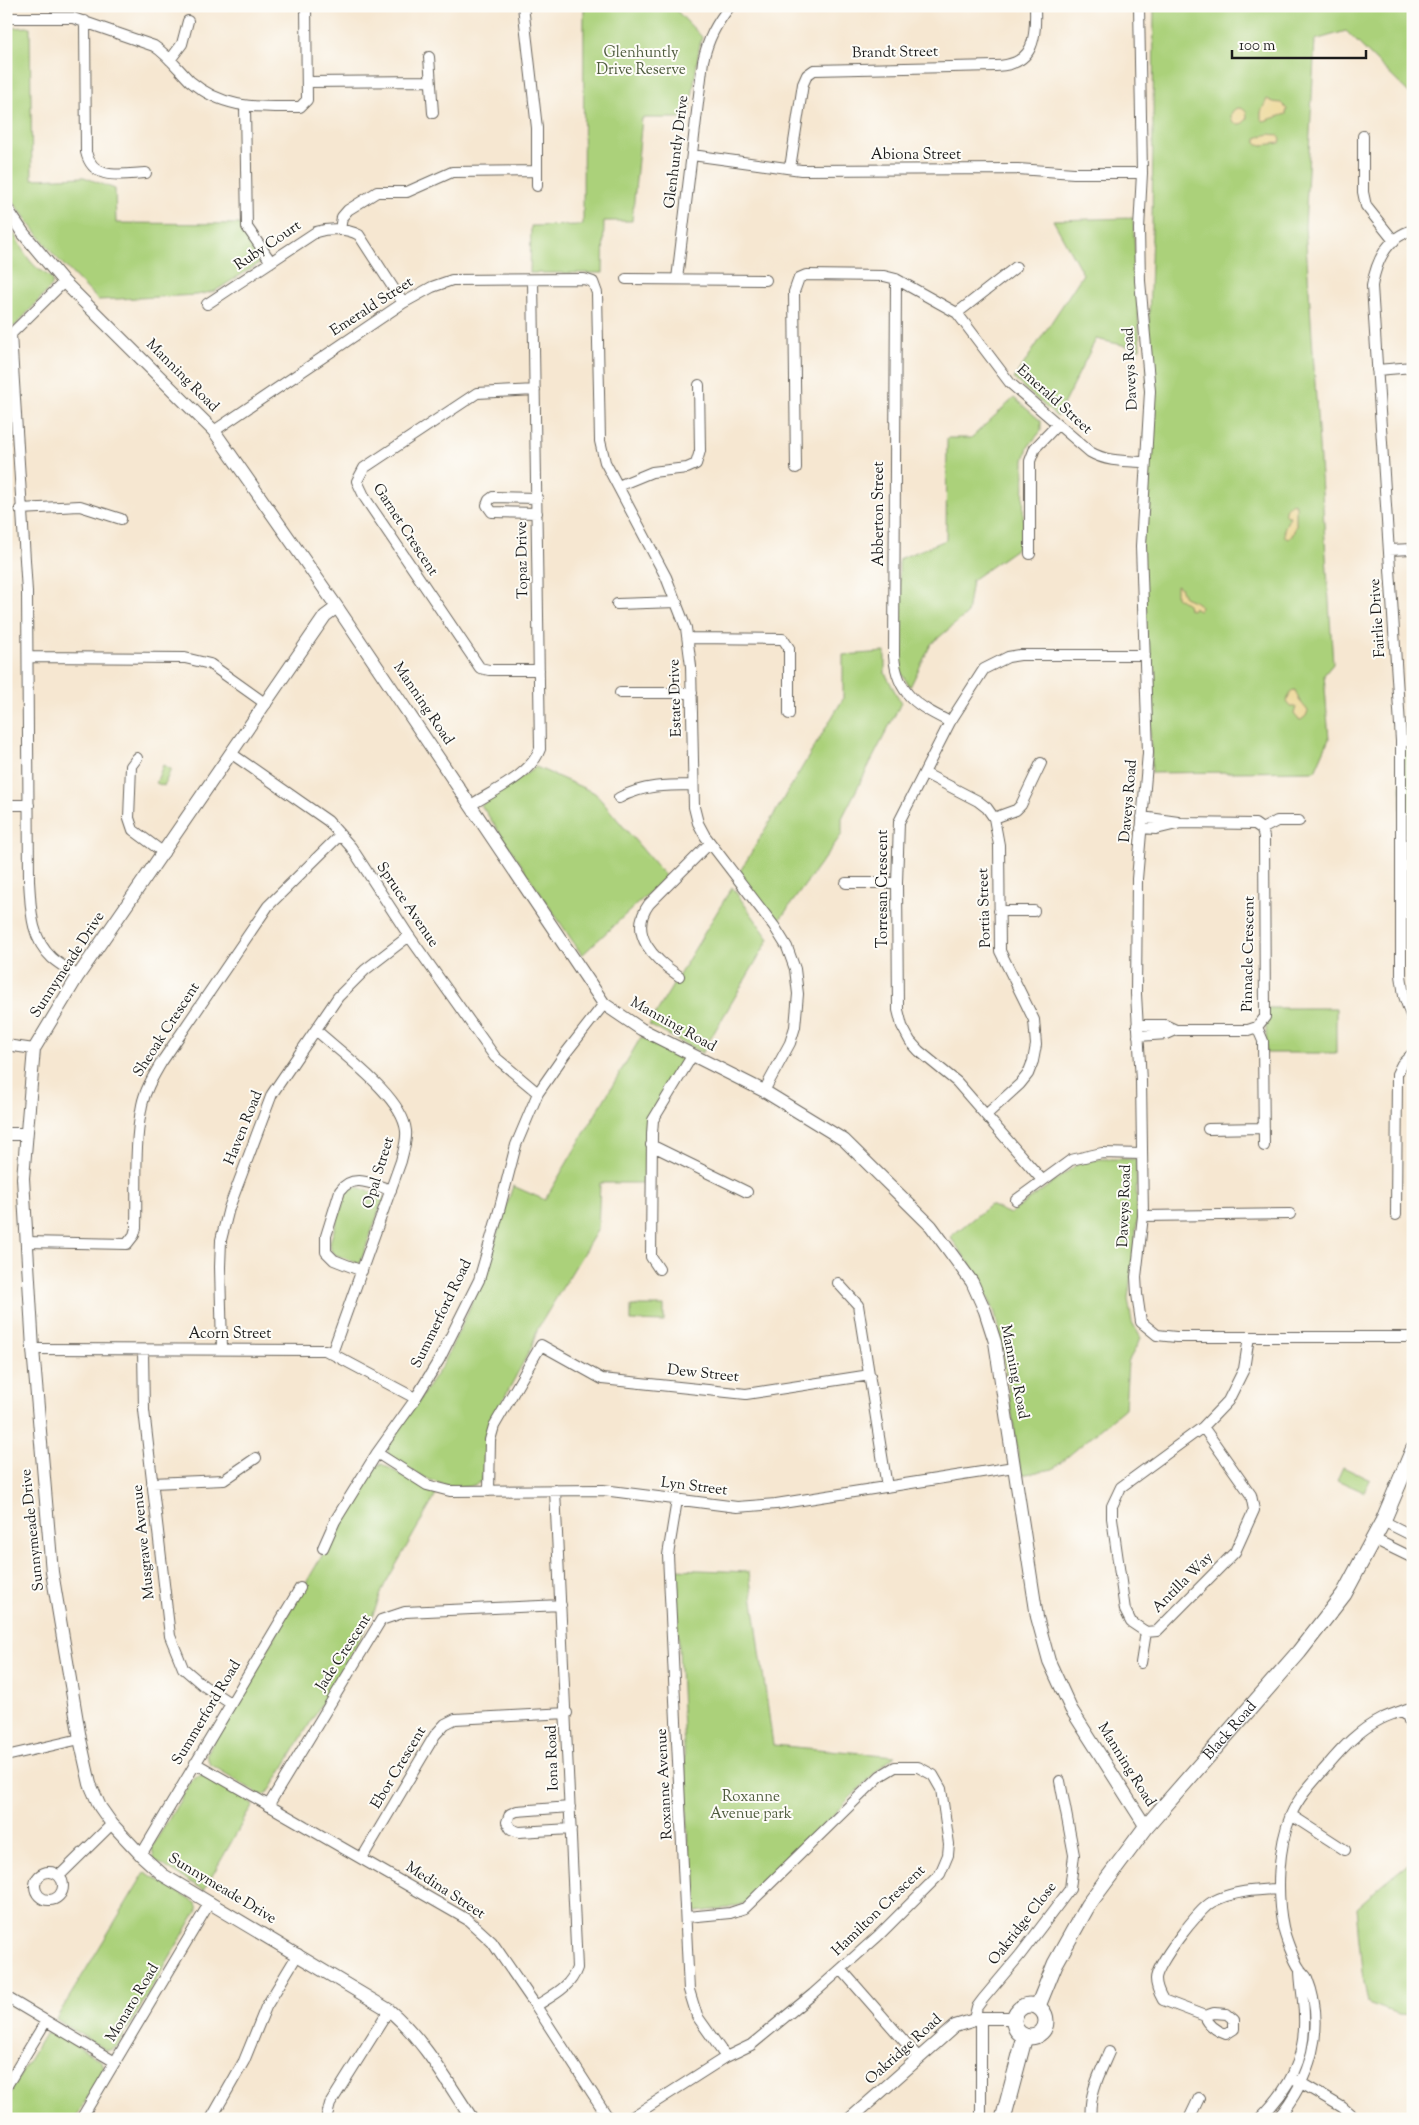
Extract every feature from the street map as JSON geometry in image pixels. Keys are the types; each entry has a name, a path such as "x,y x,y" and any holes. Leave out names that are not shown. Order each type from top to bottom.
{"main road":[{"name":"Black Road","path":"1038,2006 1055,1964 1088,1905 1146,1827 1300,1652 1344,1594 1374,1540 1413,1450"},
{"path":"1027,2005 1038,2006 1044,2012 1047,2022 1044,2031 1036,2036 1025,2036 1019,2033 1015,2026 1014,2018 1018,2011 1027,2005"},
{"path":"1003,2119 1025,2036"}],"street":[{"path":"6,18 73,18 86,21 154,46 193,83 210,95 245,107 300,107 307,100 306,6"},
{"path":"523,6 537,128 538,186"},
{"name":"Glenhuntly Drive","path":"677,279 703,61 708,42 716,24 730,6"},
{"name":"Brandt Street","path":"790,168 803,84 807,75 814,70 1004,66 1012,64 1022,58 1033,42 1036,6"},
{"name":"Daveys Road","path":"1139,6 1142,173 1139,229 1140,281 1150,391 1141,546 1148,753 1138,879 1137,1025 1141,1081 1143,1216 1136,1277 1138,1310 1141,1322 1157,1335 1413,1337"},
{"path":"86,21 86,152 88,161 100,173 146,173"},
{"path":"170,60 182,44 188,21"},
{"path":"429,57 433,113"},
{"path":"307,82 430,81"},
{"path":"245,107 247,227 271,262"},
{"path":"1363,136 1363,192 1366,206 1394,241"},
{"name":"Abiona Street","path":"692,155 801,170 1018,169 1074,173 1142,173"},
{"path":"340,230 342,218 348,210 377,192 407,192 452,172 537,171"},
{"name":"Manning Road","path":"6,208 23,233 64,282 214,431 337,607 604,1004 641,1029 764,1091 844,1140 875,1168 931,1226 972,1282 985,1311 995,1342 1038,1617 1049,1661 1071,1709 1146,1827"},
{"name":"Ruby Court","path":"207,304 316,232 324,229 350,230 359,235 403,302"},
{"name":"Fairlie Drive","path":"1413,230 1405,232 1381,254 1372,286 1401,741 1401,975 1404,996 1413,1021"},
{"path":"957,313 1016,267"},
{"name":"Emerald Street","path":"796,468 794,292 799,278 806,275 896,278 957,313 1010,384 1099,458 1112,461 1145,462"},
{"name":"Abberton Street","path":"896,278 895,674 917,704 950,722"},
{"name":"Emerald Street","path":"214,431 403,302 432,287 452,280 584,279 593,282 596,286"},
{"path":"626,279 766,280"},
{"name":"Topaz Drive","path":"471,805 522,773 537,757 540,749 533,280"},
{"path":"64,282 8,334 27,592 29,881 33,926 41,946 52,958 78,976"},
{"name":"Estate Drive","path":"596,286 600,441 605,462 677,602 688,638 692,693 694,807 698,823 710,843 774,926 787,947 795,969 798,994 795,1027 790,1043 764,1091"},
{"path":"1377,370 1413,367"},
{"path":"618,486 652,472 687,468 696,464 700,451 698,384"},
{"name":"Garnet Crescent","path":"535,390 476,393 364,468 357,481 360,490 480,668 489,670 539,670"},
{"path":"1030,554 1030,461 1035,448 1057,424"},
{"path":"537,498 493,497 487,505 492,512 537,513"},
{"path":"20,509 80,506 121,519"},
{"path":"1389,550 1413,549"},
{"path":"617,604 677,602"},
{"name":"Sunnymeade Drive","path":"337,607 325,616 78,976 34,1049 25,1134 23,1178 33,1349 52,1572 80,1739 90,1784 100,1807 112,1824 163,1875 389,2010 408,2027 428,2052 472,2119"},
{"path":"688,638 783,639 789,648 789,714"},
{"name":"Torresan Crescent","path":"1042,1180 987,1114 957,1082 919,1052 910,1041 902,1026 898,1010 897,883 899,822 950,722 984,669 1008,657 1020,655 1144,656"},
{"path":"28,657 184,658 210,664 266,704"},
{"path":"620,693 692,693"},
{"path":"1401,741 1413,741"},
{"name":"Spruce Avenue","path":"232,754 328,821 351,848 409,936 495,1056 538,1092"},
{"path":"137,758 131,766 130,818 133,830 164,852"},
{"path":"924,773 978,801 987,808 994,818 1016,810 1021,805 1041,763"},
{"path":"619,798 642,789 658,786 693,786"},
{"path":"6,805 29,805"},
{"path":"1142,817 1169,820 1181,824"},
{"name":"Portia Street","path":"987,1114 1020,1084 1028,1074 1034,1062 1036,1045 1034,1020 1000,950 999,845 994,818"},
{"path":"1141,828 1156,829 1181,824 1255,824 1262,829 1277,821 1299,821"},
{"name":"Pinnacle Crescent","path":"1138,1036 1167,1034 1176,1030 1248,1030 1257,1027 1265,1017 1264,837 1262,829"},
{"name":"Sheoak Crescent","path":"26,1242 127,1244 134,1235 136,1228 138,1156 142,1105 148,1086 161,1063 268,906 340,835"},
{"path":"679,976 657,960 646,945 642,916 649,904 710,843"},
{"path":"846,883 897,883"},
{"path":"999,911 1034,911"},
{"name":"Haven Road","path":"222,1349 221,1244 229,1208 272,1094 338,997 365,970 409,936"},
{"name":"Summerford Road","path":"323,1548 335,1522 377,1453 439,1360 478,1280 516,1146 538,1092 604,1004"},
{"name":"Pinnacle Crescent","path":"1137,1025 1165,1025 1176,1030"},
{"path":"1257,1027 1263,1041 1264,1146"},
{"name":"Opal Street","path":"316,1030 380,1088 400,1111 406,1130 405,1145 391,1190 332,1353"},
{"path":"6,1045 34,1049"},
{"path":"1396,1215 1397,1074 1402,1064 1413,1053"},
{"path":"659,1269 652,1257 651,1144 654,1120 692,1056"},
{"path":"1208,1129 1264,1128"},
{"path":"6,1134 25,1134"},
{"path":"651,1144 747,1192"},
{"path":"1016,1200 1071,1160 1102,1153 1142,1154"},
{"path":"362,1271 334,1260 326,1252 326,1236 340,1191 344,1185 358,1180 391,1190"},
{"path":"1143,1216 1290,1214"},
{"path":"838,1283 858,1305 887,1487"},
{"name":"Antilla Way","path":"1203,1427 1251,1495 1254,1510 1235,1552 1157,1631 1146,1632 1131,1622 1126,1610 1112,1518 1112,1506 1121,1487 1203,1427 1228,1401 1244,1369 1249,1337"},
{"name":"Dew Street","path":"489,1491 490,1440 494,1426 541,1345 602,1379 746,1394 870,1375"},
{"name":"Acorn Street","path":"33,1349 326,1350 415,1398"},
{"name":"Musgrave Avenue","path":"143,1350 144,1410 170,1636 183,1668 204,1686 230,1704"},
{"name":"Lyn Street","path":"377,1453 428,1485 450,1491 602,1490 737,1508 1014,1467"},
{"path":"152,1483 224,1480 256,1458"},
{"name":"Iona Road","path":"536,2006 566,1987 573,1978 577,1968 555,1490"},
{"name":"Roxanne Avenue","path":"677,1500 668,1555 689,1990 697,2016 726,2057"},
{"path":"1383,1521 1413,1536"},
{"path":"1374,1540 1413,1558"},
{"name":"Summerford Road","path":"141,1855 300,1588"},
{"name":"Jade Crescent","path":"268,1806 381,1620 405,1612 561,1605"},
{"path":"1141,1664 1146,1632"},
{"path":"1259,2119 1280,2098 1292,2078 1299,2059 1304,2035 1300,1969 1283,1929 1279,1889 1279,1862 1291,1815 1305,1792 1352,1738 1381,1718 1409,1708 1413,1731"},
{"name":"Ebor Crescent","path":"362,1858 435,1735 445,1724 455,1719 566,1713"},
{"path":"6,1756 80,1739"},
{"name":"Medina Street","path":"195,1763 468,1920 492,1942 609,2119"},
{"name":"Hamilton Crescent","path":"629,2119 726,2057 751,2045 878,1936 940,1874 948,1855 949,1844 940,1789 933,1775 918,1766 896,1767 880,1776 745,1908 730,1913 686,1917"},
{"name":"Oakridge Close","path":"977,2018 977,2007 1020,1955 1070,1889 1074,1855 1060,1781"},
{"path":"570,1807 517,1811 510,1814 507,1822 511,1829 519,1832 571,1829"},
{"path":"1291,1815 1344,1850"},
{"path":"59,1876 112,1824"},
{"path":"1205,2016 1163,2000 1157,1987 1156,1977 1160,1964 1210,1903 1241,1891 1279,1889"},
{"name":"Monaro Road","path":"81,2119 210,1902"},
{"path":"211,2119 244,2061 266,2008 298,1954"},
{"path":"841,1969 919,2058"},
{"path":"1277,2119 1292,2101 1302,2083 1310,2065 1313,2048 1314,2018 1312,2000 1306,1975 1300,1969"},
{"path":"6,1997 115,2062"},
{"path":"326,2119 330,2104 389,2010"},
{"path":"977,2018 981,2119"},
{"name":"Oakridge Road","path":"850,2119 955,2026 977,2018 1014,2018"},
{"path":"6,2087 46,2021"},
{"path":"1092,2119 1090,2105 1098,2077 1109,2052"},
{"path":"1292,2078 1342,2107 1356,2119"},
{"path":"1189,2119 1199,2098"}],"green space":[{"name":"Glenhuntly Drive Reserve","path":"584,6 672,6 702,37 689,118 642,118 632,221 604,221 603,273 530,273 531,226 583,225"},
{"path":"1154,6 1413,6 1413,97 1346,31 1315,40 1305,227 1333,664 1324,675 1329,739 1315,771 1152,773 1141,551 1152,233"},
{"path":"30,27 32,179 84,177 115,189 116,223 241,224 243,231 263,261 215,291 197,295 98,300 54,255 6,193 6,28"},
{"path":"1133,218 1140,349 1096,339 1057,417 1014,379 1083,274 1053,220"},
{"path":"6,221 31,262 50,277 52,286 15,326 6,328"},
{"path":"1014,398 1041,421 1041,431 1028,447 1024,460 1023,539 1016,549 972,580 967,614 931,644 910,687 899,670 899,559 946,540 947,438 971,438"},
{"path":"885,652 885,673 901,703 842,818 842,834 778,922 739,873 843,699 843,655"},
{"path":"1401,741 1413,741 1413,832 1401,832"},
{"path":"163,765 171,769 164,786 156,783"},
{"path":"536,767 595,793 666,877 582,955 481,805"},
{"path":"732,887 769,939 702,1053 649,1025"},
{"path":"1266,1008 1336,1008 1336,1053 1266,1053"},
{"path":"641,1037 683,1059 649,1117 645,1132 645,1183 600,1183 598,1229 538,1328 531,1348 487,1430 482,1481 471,1486 459,1487 434,1482 389,1458 387,1448 444,1363 481,1283 513,1186 545,1200"},
{"path":"1101,1159 1136,1159 1137,1222 1128,1299 1132,1322 1141,1338 1128,1362 1125,1408 1053,1469 1021,1475 995,1313 977,1274 950,1237 990,1205 1010,1214 1079,1163"},
{"path":"358,1187 384,1197 360,1264 336,1255 331,1251 330,1242 346,1194 351,1188"},
{"path":"631,1306 664,1306 664,1322 631,1321"},
{"path":"382,1464 436,1495 384,1586 371,1620 271,1789 264,1795 259,1794 210,1764 206,1755 374,1466"},
{"path":"1343,1467 1370,1480 1364,1492 1337,1480"},
{"name":"Roxanne Avenue park","path":"675,1569 749,1572 773,1745 895,1756 879,1769 745,1903 729,1908 696,1912 692,1908"},
{"path":"206,1774 253,1804 204,1890 154,1860 152,1847 194,1777"},
{"path":"1413,1860 1413,2015 1398,2014 1368,2003 1362,1972 1356,1908"},
{"path":"145,1872 196,1903 198,1909 117,2047 107,2051 56,2019"},
{"path":"55,2033 102,2061 104,2068 102,2073 75,2119 6,2119 6,2099 45,2034"}],"sand":[{"path":"1267,99 1281,103 1287,109 1286,114 1264,121 1261,119 1261,112"},
{"path":"1236,108 1242,108 1247,113 1245,122 1236,124 1231,119 1231,113"},
{"path":"1269,134 1278,135 1281,139 1280,143 1262,145 1256,143 1256,138"},
{"path":"1293,503 1296,505 1296,526 1292,536 1288,539 1285,537 1284,529 1290,516 1285,515 1285,511"},
{"path":"1176,585 1180,587 1184,597 1198,603 1201,607 1199,611 1194,607 1192,610 1188,609 1187,604 1176,597"},
{"path":"1295,690 1299,700 1308,711 1301,720 1294,714 1296,707 1290,707 1286,702 1291,691"}]}
